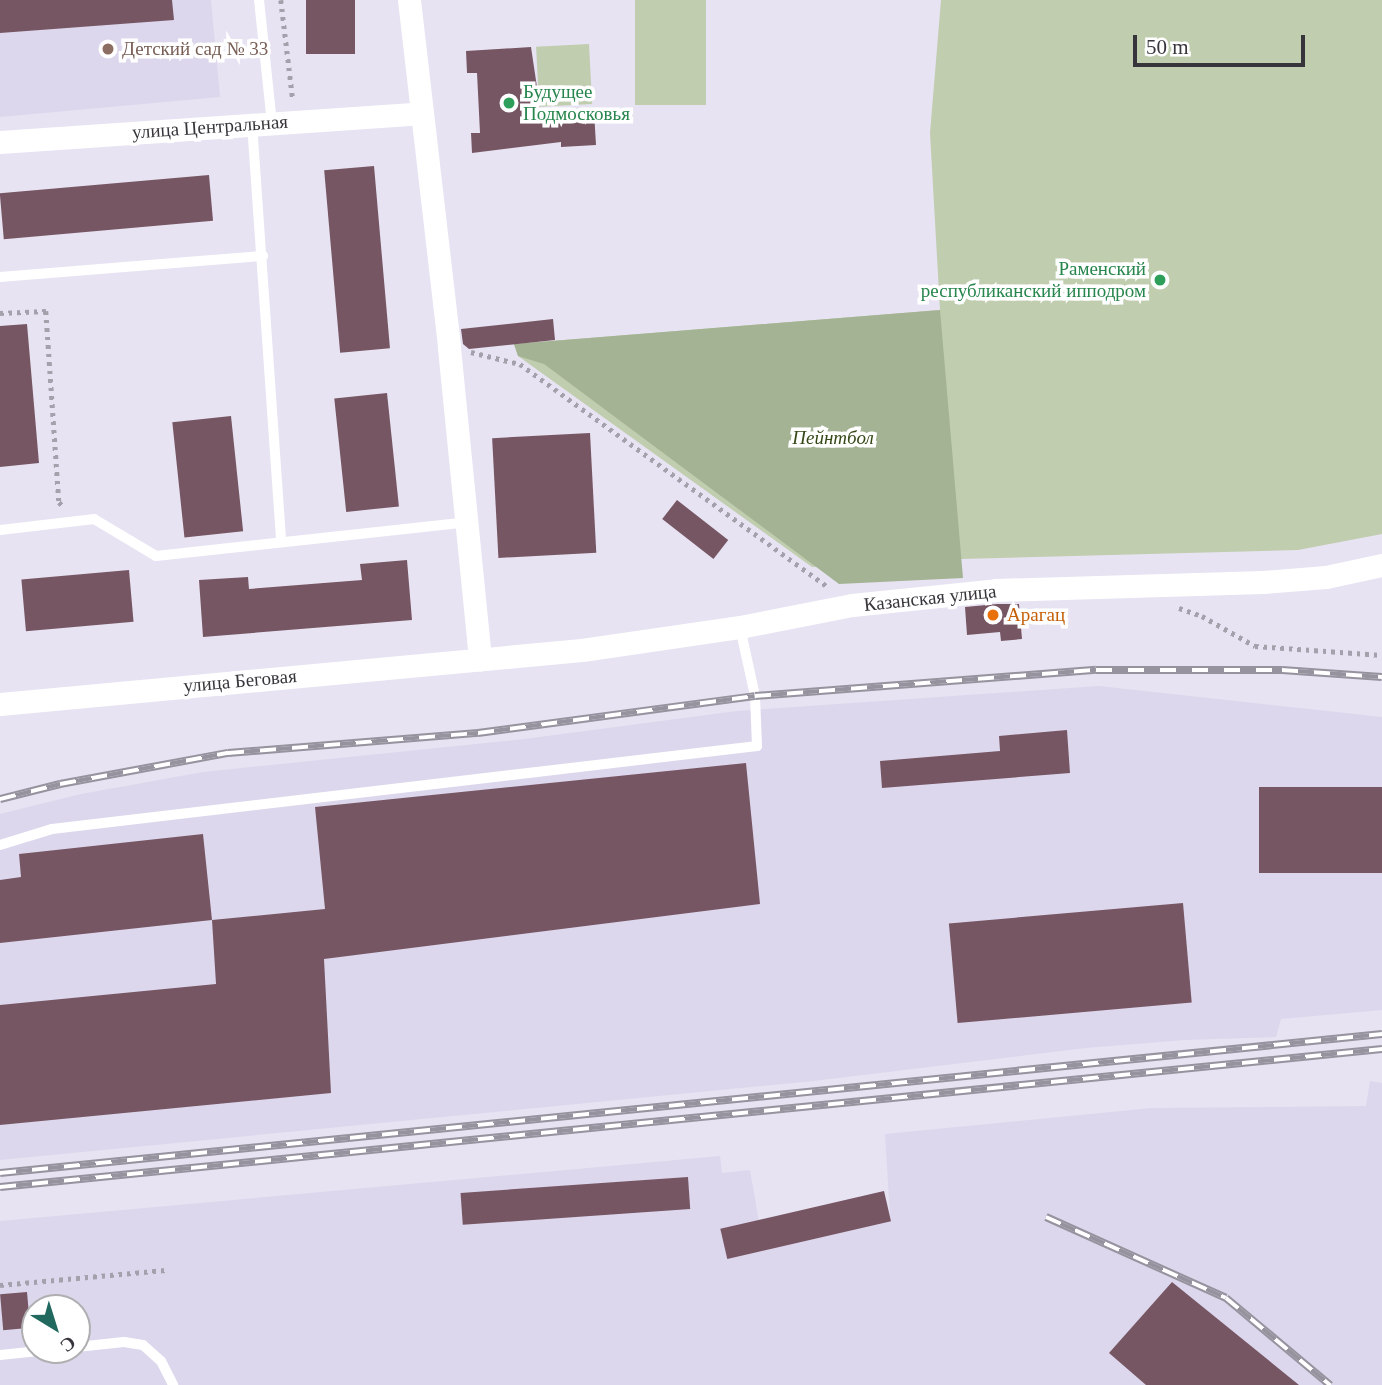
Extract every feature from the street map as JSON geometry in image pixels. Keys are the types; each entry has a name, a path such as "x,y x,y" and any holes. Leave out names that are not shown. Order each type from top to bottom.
{"street":[{"path":"409,0 449,348 480,659"},
{"name":"улица Центральная","path":"0,142 421,113"},
{"name":"Казанская улица","path":"480,659 582,650 740,627 852,606 996,590 1263,582 1326,577 1382,565"},
{"name":"улица Беговая","path":"0,704 480,659"}],"lane":[{"path":"259,0 263,256 281,542"},
{"path":"0,277 263,256"},
{"path":"0,530 94,519 156,556 467,522"},
{"path":"0,845 52,829 757,746 755,696 740,627"},
{"path":"91,1346 124,1342 143,1345 161,1361 173,1385"},
{"path":"0,1355 21,1353"}],"path":[{"path":"281,0 291,93 298,108"},
{"path":"0,313 46,311 58,502 79,520"},
{"path":"449,348 520,364 852,606"},
{"path":"1169,607 1202,616 1255,646 1382,655"},
{"path":"0,1285 165,1270"}],"shaded area":[{"name":"Детский сад № 33","path":"0,0 211,0 220,97 0,117"},
{"path":"1099,686 1382,717 1382,1010 1281,1019 1276,1037 1185,1040 1086,1048 814,1081 0,1160 0,814 81,794 203,772 524,739 737,711"},
{"path":"1370,1081 1382,1083 1382,1385 0,1385 0,1221 720,1156 722,1173 750,1170 759,1222 884,1191 890,1216 885,1134 1152,1108 1366,1106"}],"green space":[{"path":"635,0 706,0 706,105 635,105"},
{"name":"Раменский республиканский ипподром","path":"941,0 1382,0 1382,534 1298,550 961,559 812,567 518,356 514,344 940,310 930,133"},
{"path":"589,44 592,104 539,107 536,47"},
{"name":"Пейнтбол","path":"940,310 963,578 839,584 544,364 518,356 514,344"}],"building":[{"path":"0,0 172,0 174,20 0,33"},
{"path":"306,0 355,0 355,54 306,54"},
{"name":"Будущее Подмосковья","path":"531,47 541,114 594,111 596,145 561,147 561,142 472,153 471,133 480,133 477,73 467,73 466,51"},
{"path":"374,166 390,348 340,353 324,170"},
{"path":"209,175 213,221 4,239 0,193"},
{"path":"553,319 555,340 469,349 463,344 461,329"},
{"path":"27,324 39,463 0,467 0,326"},
{"path":"387,393 399,506 346,512 334,399"},
{"path":"231,416 243,531 184,538 172,422"},
{"path":"590,433 596,553 498,558 492,438"},
{"path":"677,500 728,540 713,559 662,519"},
{"path":"407,560 412,620 203,637 199,580 248,577 249,589 362,580 360,564"},
{"path":"129,570 134,622 26,631 21,579"},
{"name":"Арагац","path":"1019,604 1022,639 1001,641 1000,632 967,635 965,607"},
{"path":"1067,730 1070,773 882,788 880,761 1000,751 999,736"},
{"path":"746,763 760,904 324,959 331,1093 0,1125 0,1005 216,984 212,920 325,909 315,807"},
{"path":"1259,787 1382,787 1382,873 1259,873"},
{"path":"203,834 212,920 0,943 0,880 21,877 19,854"},
{"path":"1183,903 1192,1003 958,1023 949,923"},
{"path":"688,1177 690,1209 463,1225 461,1193"},
{"path":"884,1191 891,1221 727,1259 720,1229"},
{"path":"1172,1282 1299,1385 1146,1385 1109,1353"},
{"path":"27,1292 21,1294 21,1329 3,1330 0,1294"}],"railway":[{"path":"0,799 60,784 228,753 478,733 755,696 1096,670 1282,670 1382,677"},
{"path":"0,1173 1382,1034"},
{"path":"0,1187 1382,1049"},
{"path":"1046,1217 1226,1298 1330,1385"}],"place":[{"name":"Детский сад № 33","path":"108,49"},
{"name":"Будущее Подмосковья","path":"509,103"},
{"name":"Раменский республиканский ипподром","path":"1160,280"},
{"name":"Арагац","path":"993,615"}]}
